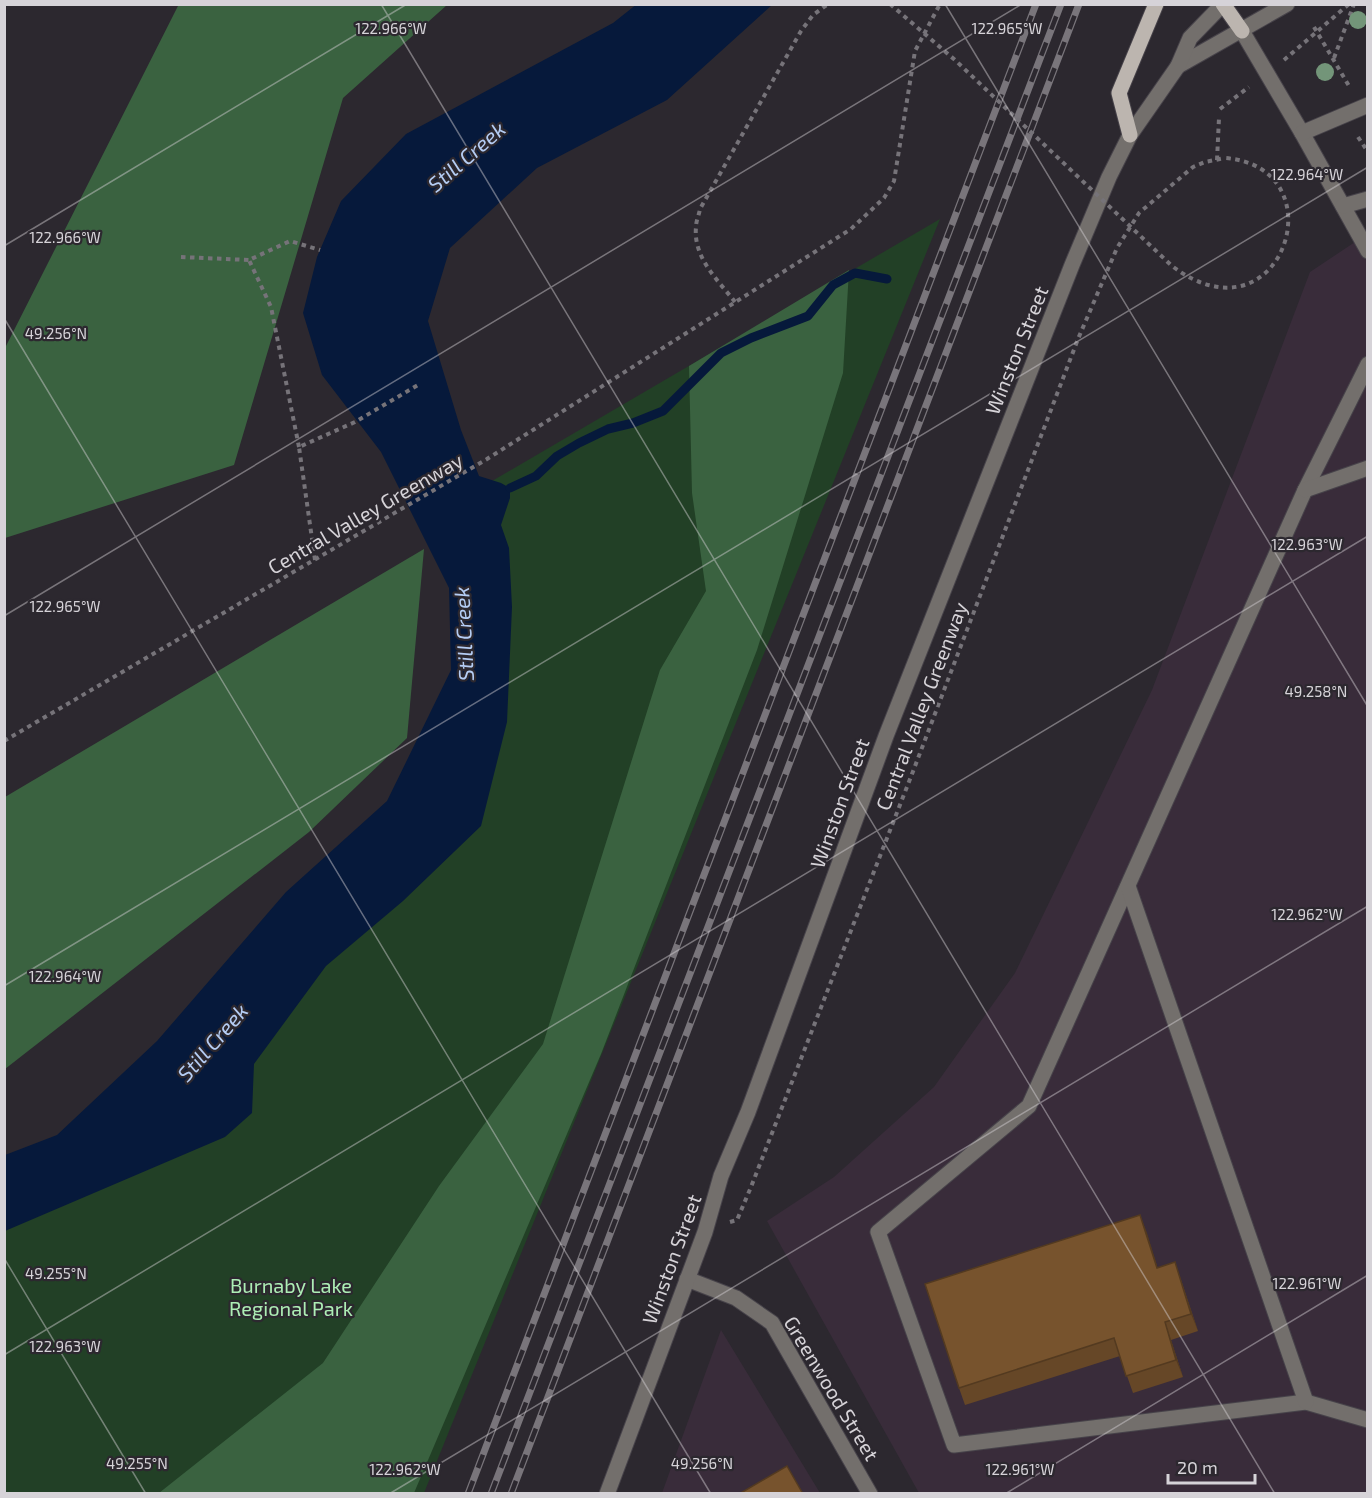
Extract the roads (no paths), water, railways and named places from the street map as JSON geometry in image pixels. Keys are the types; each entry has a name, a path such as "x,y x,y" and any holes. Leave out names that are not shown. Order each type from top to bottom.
{"main road":[{"path":"1130,135 1119,93 1156,4"},
{"path":"1223,4 1242,31"}],"street":[{"path":"1178,66 1190,38 1223,4"},
{"path":"1178,66 1287,4"},
{"path":"1242,31 1368,251"},
{"name":"Winston Street","path":"607,1494 705,1233 722,1176 748,1112 886,736 1072,265 1109,177 1130,135 1178,66"},
{"path":"1302,133 1368,105"},
{"path":"1343,206 1368,199"},
{"path":"1368,364 1305,490 1029,1106 878,1232 954,1445 1306,1402 1368,1420"},
{"path":"1305,490 1368,468"},
{"path":"1128,886 1306,1402"},
{"name":"Greenwood Street","path":"687,1279 736,1298 772,1323 870,1494"}],"water":[{"name":"Still Creek","path":"637,4 772,5 667,100 537,168 450,248 428,321 461,430 479,476 510,488 510,498 501,525 509,548 512,607 507,722 481,826 403,901 326,966 254,1064 252,1113 225,1137 5,1231 5,1155 57,1135 157,1041 286,892 387,801 451,670 449,588 381,452 322,375 303,313 317,257 341,201 406,134 613,23"}],"waterway":[{"path":"510,488 536,476 557,456 579,443 608,429 633,423 663,411 721,353 751,338 808,316 833,285 855,273 887,279"}],"railway":[{"path":"468,1494 1036,4"},
{"path":"491,1494 1061,4"},
{"path":"511,1494 1079,4"}],"park label":[{"name":"Burnaby Lake Regional Park","path":"291,1296"}]}
